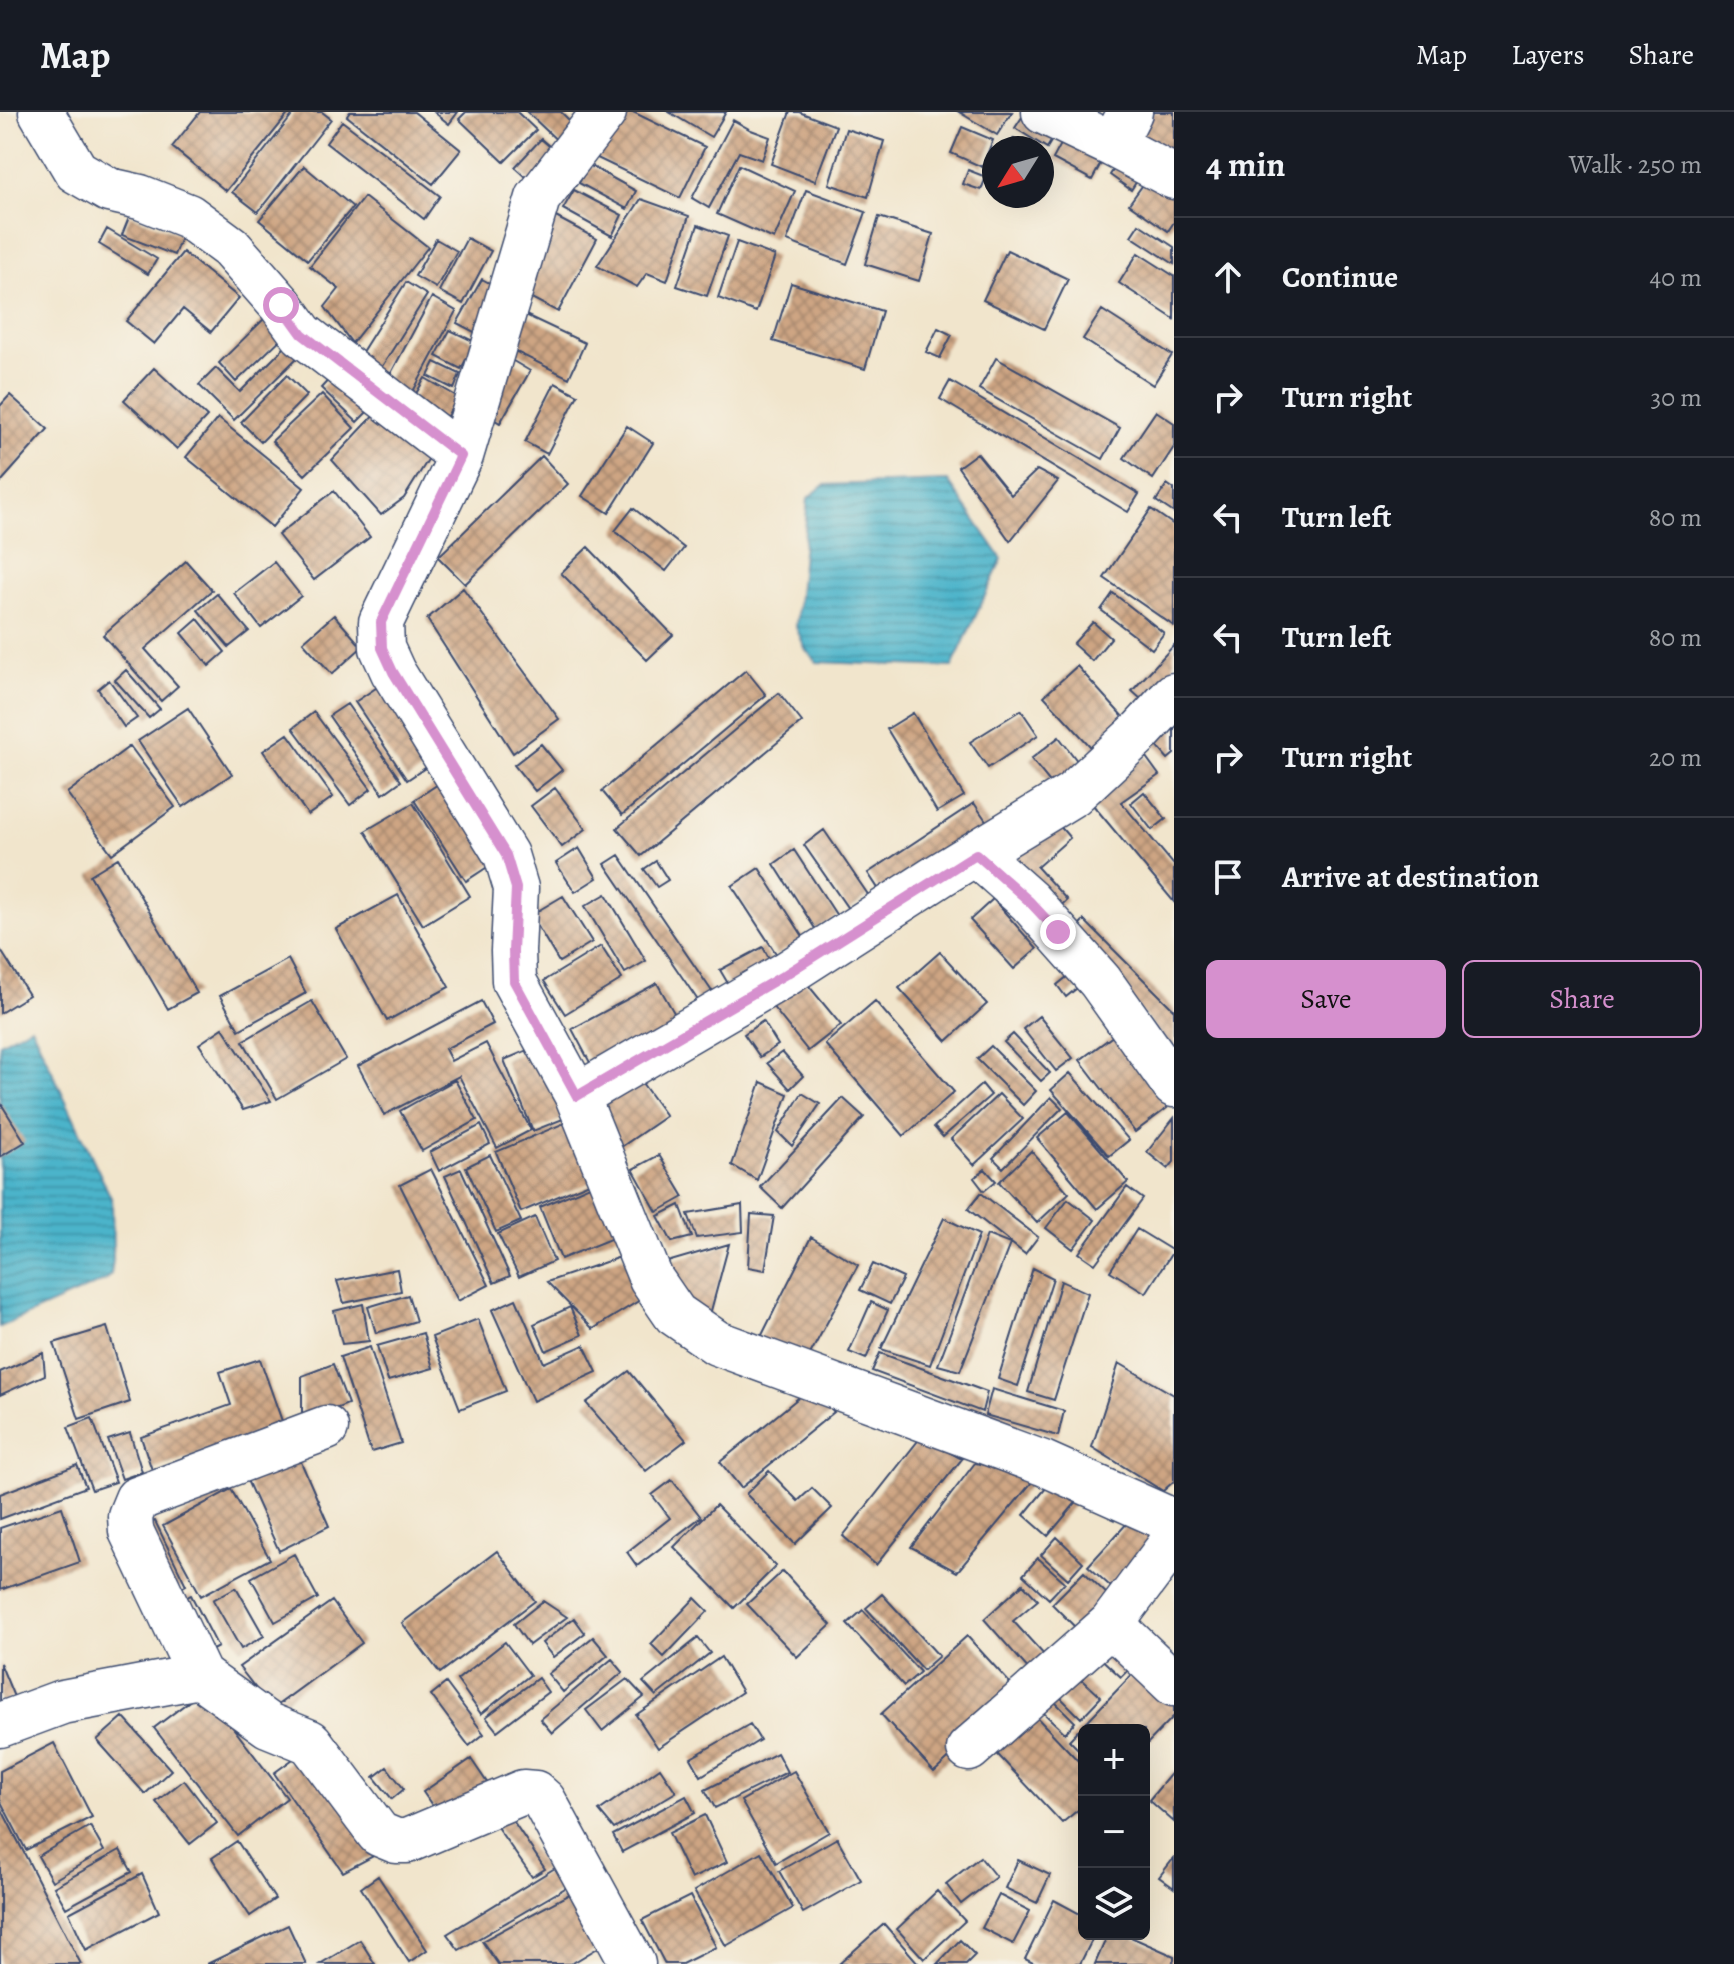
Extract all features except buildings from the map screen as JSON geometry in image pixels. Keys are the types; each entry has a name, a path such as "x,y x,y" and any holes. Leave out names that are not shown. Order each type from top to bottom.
{"street":[{"path":"41,112 76,171 109,190 140,197 188,216 230,247 302,334 461,456"},
{"path":"604,112 538,198 461,456 381,622 382,648 393,672 506,855 516,888 514,981 577,1096 651,1279 675,1314 717,1343 1043,1463 1164,1517 1174,1532"},
{"path":"1044,112 1121,128 1174,177"},
{"path":"577,1096 786,974 1073,794 1141,731 1174,695"},
{"path":"976,854 1029,901 1100,981 1174,1085"},
{"path":"326,1428 137,1499 130,1516 131,1531 200,1676 268,1725 310,1742 379,1834 396,1841 407,1841 523,1792 535,1793 544,1801 633,1964"},
{"path":"969,1749 1111,1624 1174,1540"},
{"path":"1111,1624 1174,1684"},
{"path":"0,1725 62,1702 200,1676"}],"water":[{"path":"948,481 1002,559 952,667 817,662 806,650 796,627 808,498 824,485"},
{"path":"31,1026 112,1200 113,1260 111,1274 104,1281 0,1327 0,1043"}],"route":[{"path":"281,305 302,334 461,456 381,622 382,648 393,672 506,855 516,888 514,981 577,1096 786,974 976,854 1029,901 1058,932"}]}
